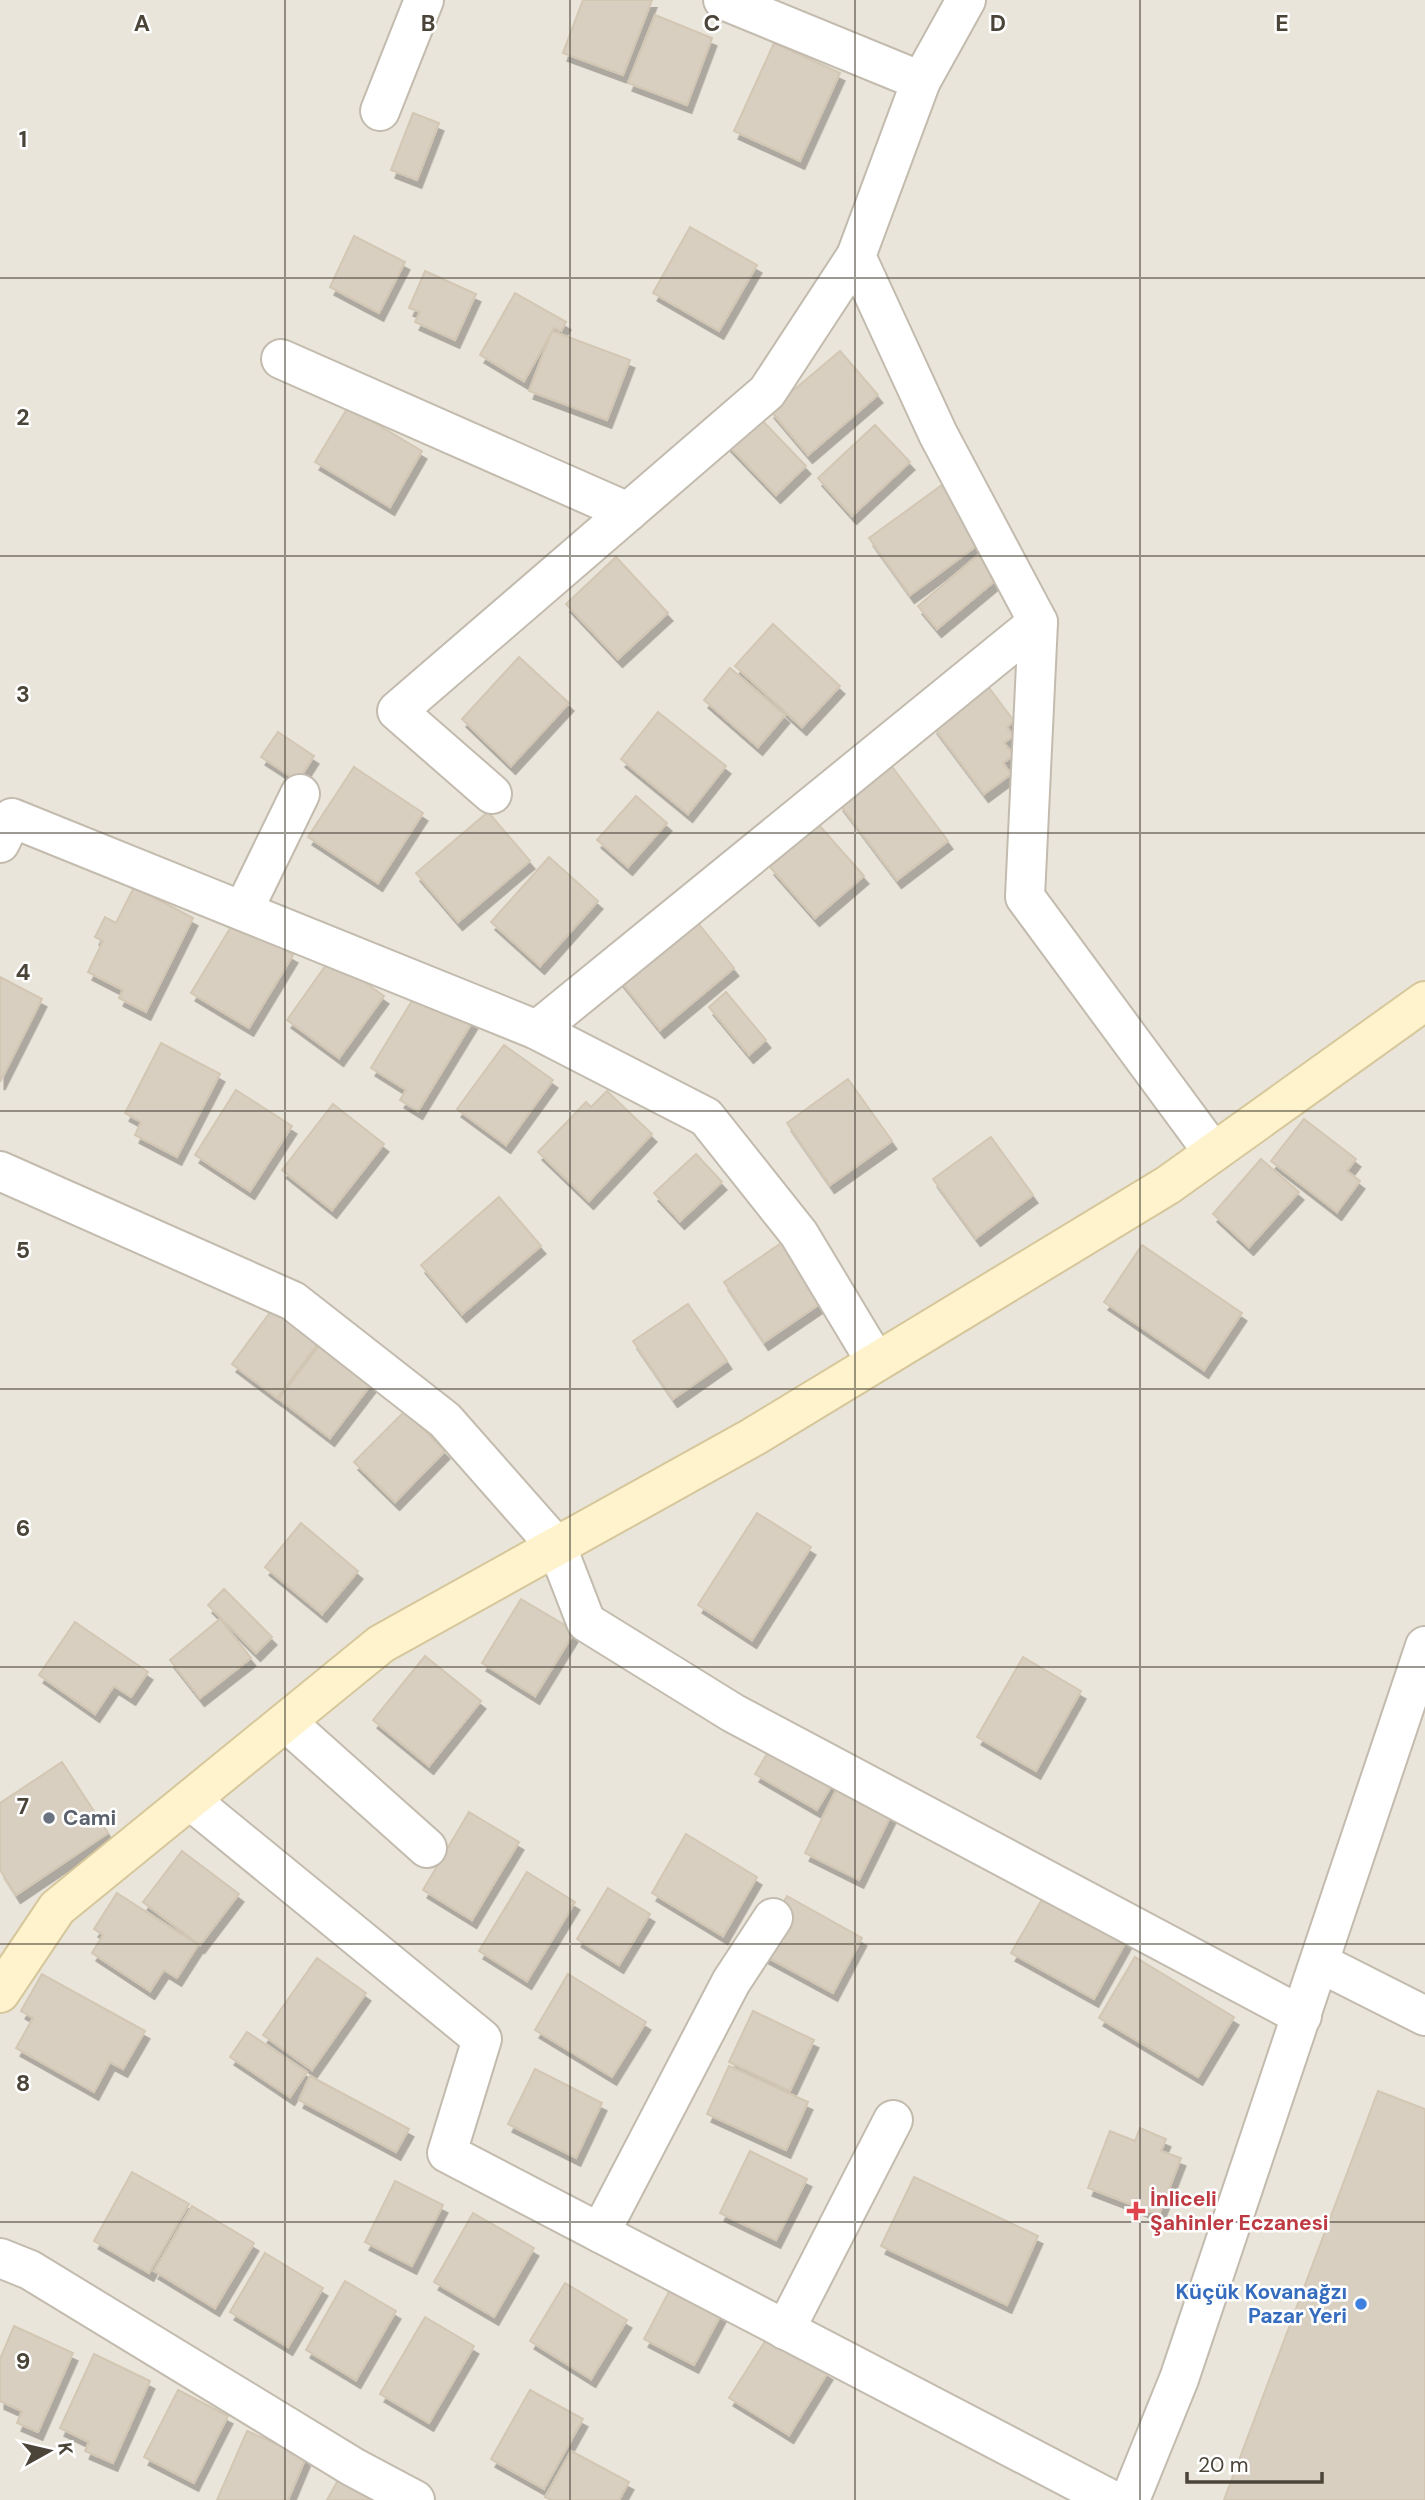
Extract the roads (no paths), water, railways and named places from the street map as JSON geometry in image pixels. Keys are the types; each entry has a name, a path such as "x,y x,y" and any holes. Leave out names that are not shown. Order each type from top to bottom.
{"street":[{"path":"380,111 424,0"},
{"path":"723,0 921,81"},
{"path":"492,794 397,711 767,392 856,256 921,81 966,0"},
{"path":"856,256 938,434 1038,622 1025,897 1213,1152"},
{"path":"281,359 628,512"},
{"path":"537,1030 1038,622"},
{"path":"243,911 300,794"},
{"path":"0,843 12,818 537,1030 706,1117 799,1234 876,1362"},
{"path":"3,1981 57,1908 381,1644 753,1437 1168,1185 1425,1000"},
{"path":"0,1171 293,1301 445,1420 557,1547 586,1622 733,1713 1302,2016"},
{"path":"1130,2500 1179,2379 1425,1646"},
{"path":"286,1722 427,1848"},
{"path":"190,1800 481,2039 447,2153 1112,2500"},
{"path":"600,2233 731,1982 773,1918"},
{"path":"1320,1963 1425,2016"},
{"path":"785,2330 892,2120"},
{"path":"0,2258 30,2270 353,2467 415,2500"}],"place":[{"name":"Cami","path":"49,1818"},
{"name":"İnliceli Şahinler Eczanesi","path":"1136,2211"},
{"name":"Küçük Kovanağzı Pazar Yeri","path":"1361,2304"}]}
